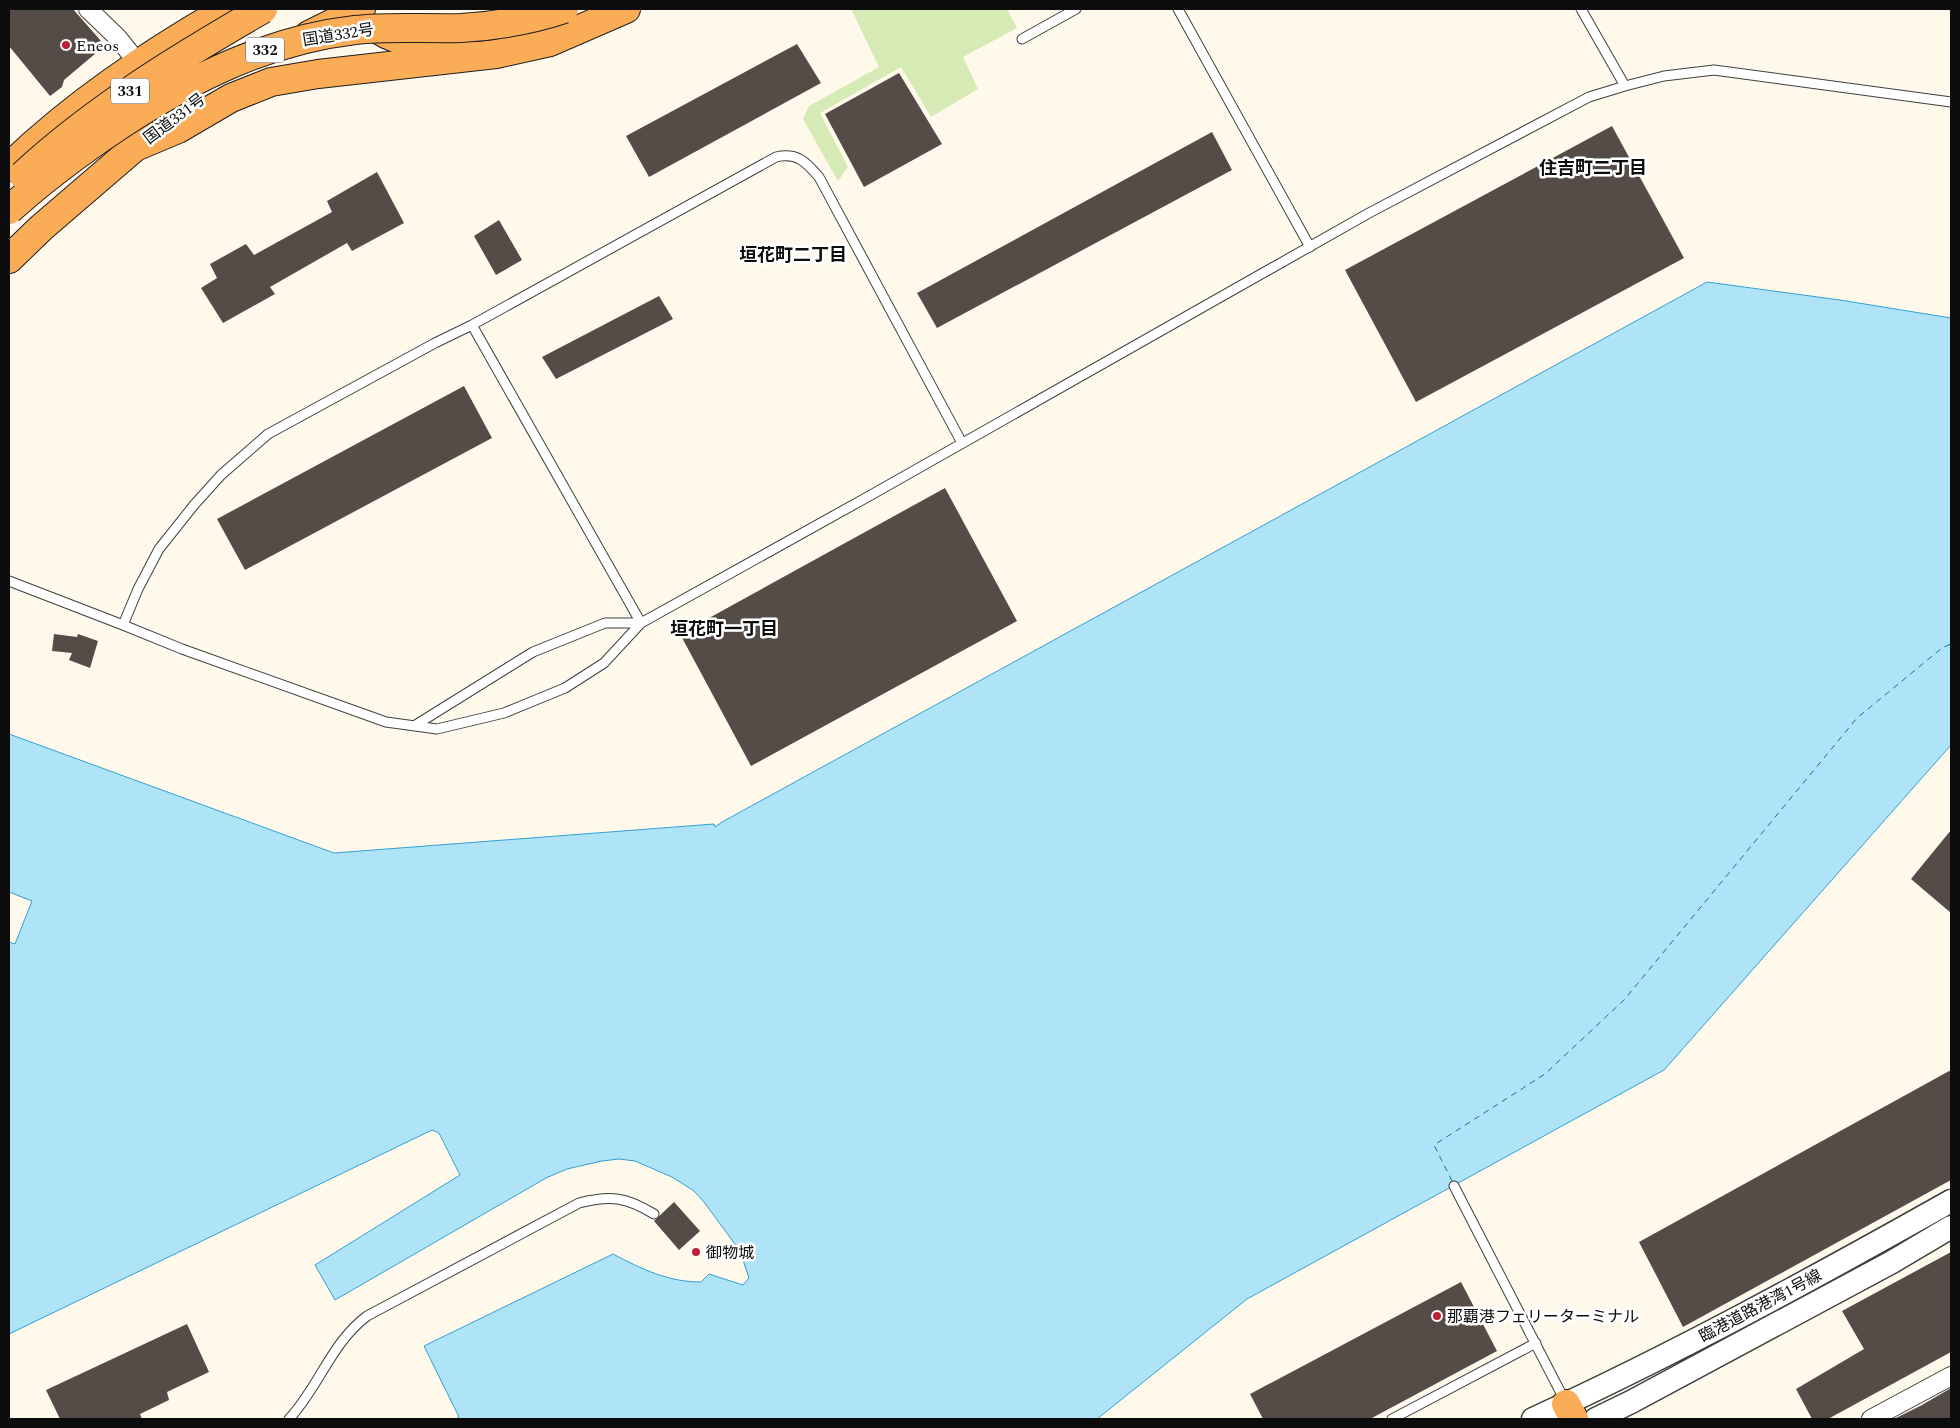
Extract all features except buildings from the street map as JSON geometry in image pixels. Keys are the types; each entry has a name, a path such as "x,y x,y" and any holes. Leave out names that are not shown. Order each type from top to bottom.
{"highway":[{"name":"331","path":"9,166 68,115 138,63 227,9"},
{"name":"331","path":"9,188 55,147 108,106 180,58 263,9"},
{"name":"国道332号","path":"9,210 46,178 92,143 146,108 208,73 262,51 294,41 353,30 483,26 539,17 564,9"},
{"path":"358,10 365,20 385,34 406,40 446,45 472,45 526,38 616,14"},
{"name":"国道331号","path":"9,259 41,228 175,113 256,62 358,10"},
{"name":"332","path":"145,138 178,129 231,98 271,82 318,74 496,54 550,42 616,14"},
{"path":"138,63 167,82 174,102 145,138"}],"street":[{"path":"88,9 118,38 138,63"},
{"name":"臨港道路港湾1号線","path":"1533,1419 1570,1411 1724,1324 1869,1248 1951,1201"},
{"name":"臨港道路港湾1号線","path":"1596,1419 1640,1398 1884,1267 1951,1227"},
{"path":"1871,1419 1951,1376"}],"lane":[{"path":"1022,39 1076,9"},
{"path":"1178,9 1310,247"},
{"path":"1581,9 1625,86"},
{"path":"9,581 182,649 386,722 437,729 504,713 565,688 604,663 640,623 1310,247 1369,212 1590,96 1664,76 1714,70 1951,102"},
{"path":"124,625 138,589 159,550 194,505 221,475 268,434 434,343 472,325 776,157 787,154 796,157 810,166 819,177 962,443"},
{"path":"472,325 640,623"},
{"path":"414,726 533,652 605,622 640,623"},
{"path":"1454,1186 1570,1411"},
{"path":"289,1419 341,1341 356,1324 367,1316 579,1203 599,1198 615,1198 639,1206 654,1214"},
{"path":"1392,1419 1536,1343"}],"green space":[{"path":"851,9 1007,9 1017,28 963,57 978,89 931,117 901,67 820,113 848,167 838,181 803,119 809,106 879,67"}],"water":[{"path":"1707,282 1840,300 1951,318 1951,745 1664,1070 1247,1299 1097,1419 456,1419 459,1417 424,1346 613,1254 645,1269 677,1280 701,1282 709,1274 743,1285 749,1278 740,1251 694,1191 672,1177 635,1161 619,1159 567,1169 546,1178 335,1300 315,1265 460,1175 439,1133 432,1130 9,1334 9,942 15,944 32,901 9,892 9,734 334,853 714,824 715,827"}],"ferry route":[{"path":"1452,1181 1434,1145 1545,1074 1624,1000 1857,718 1942,648 1951,644"}],"place":[{"name":"Eneos","path":"66,45"},
{"name":"御物城","path":"696,1252"},
{"name":"那覇港フェリーターミナル","path":"1437,1316"}],"district":[{"name":"住吉町二丁目","path":"1593,168"},
{"name":"垣花町二丁目","path":"793,255"},
{"name":"垣花町一丁目","path":"724,629"}]}
